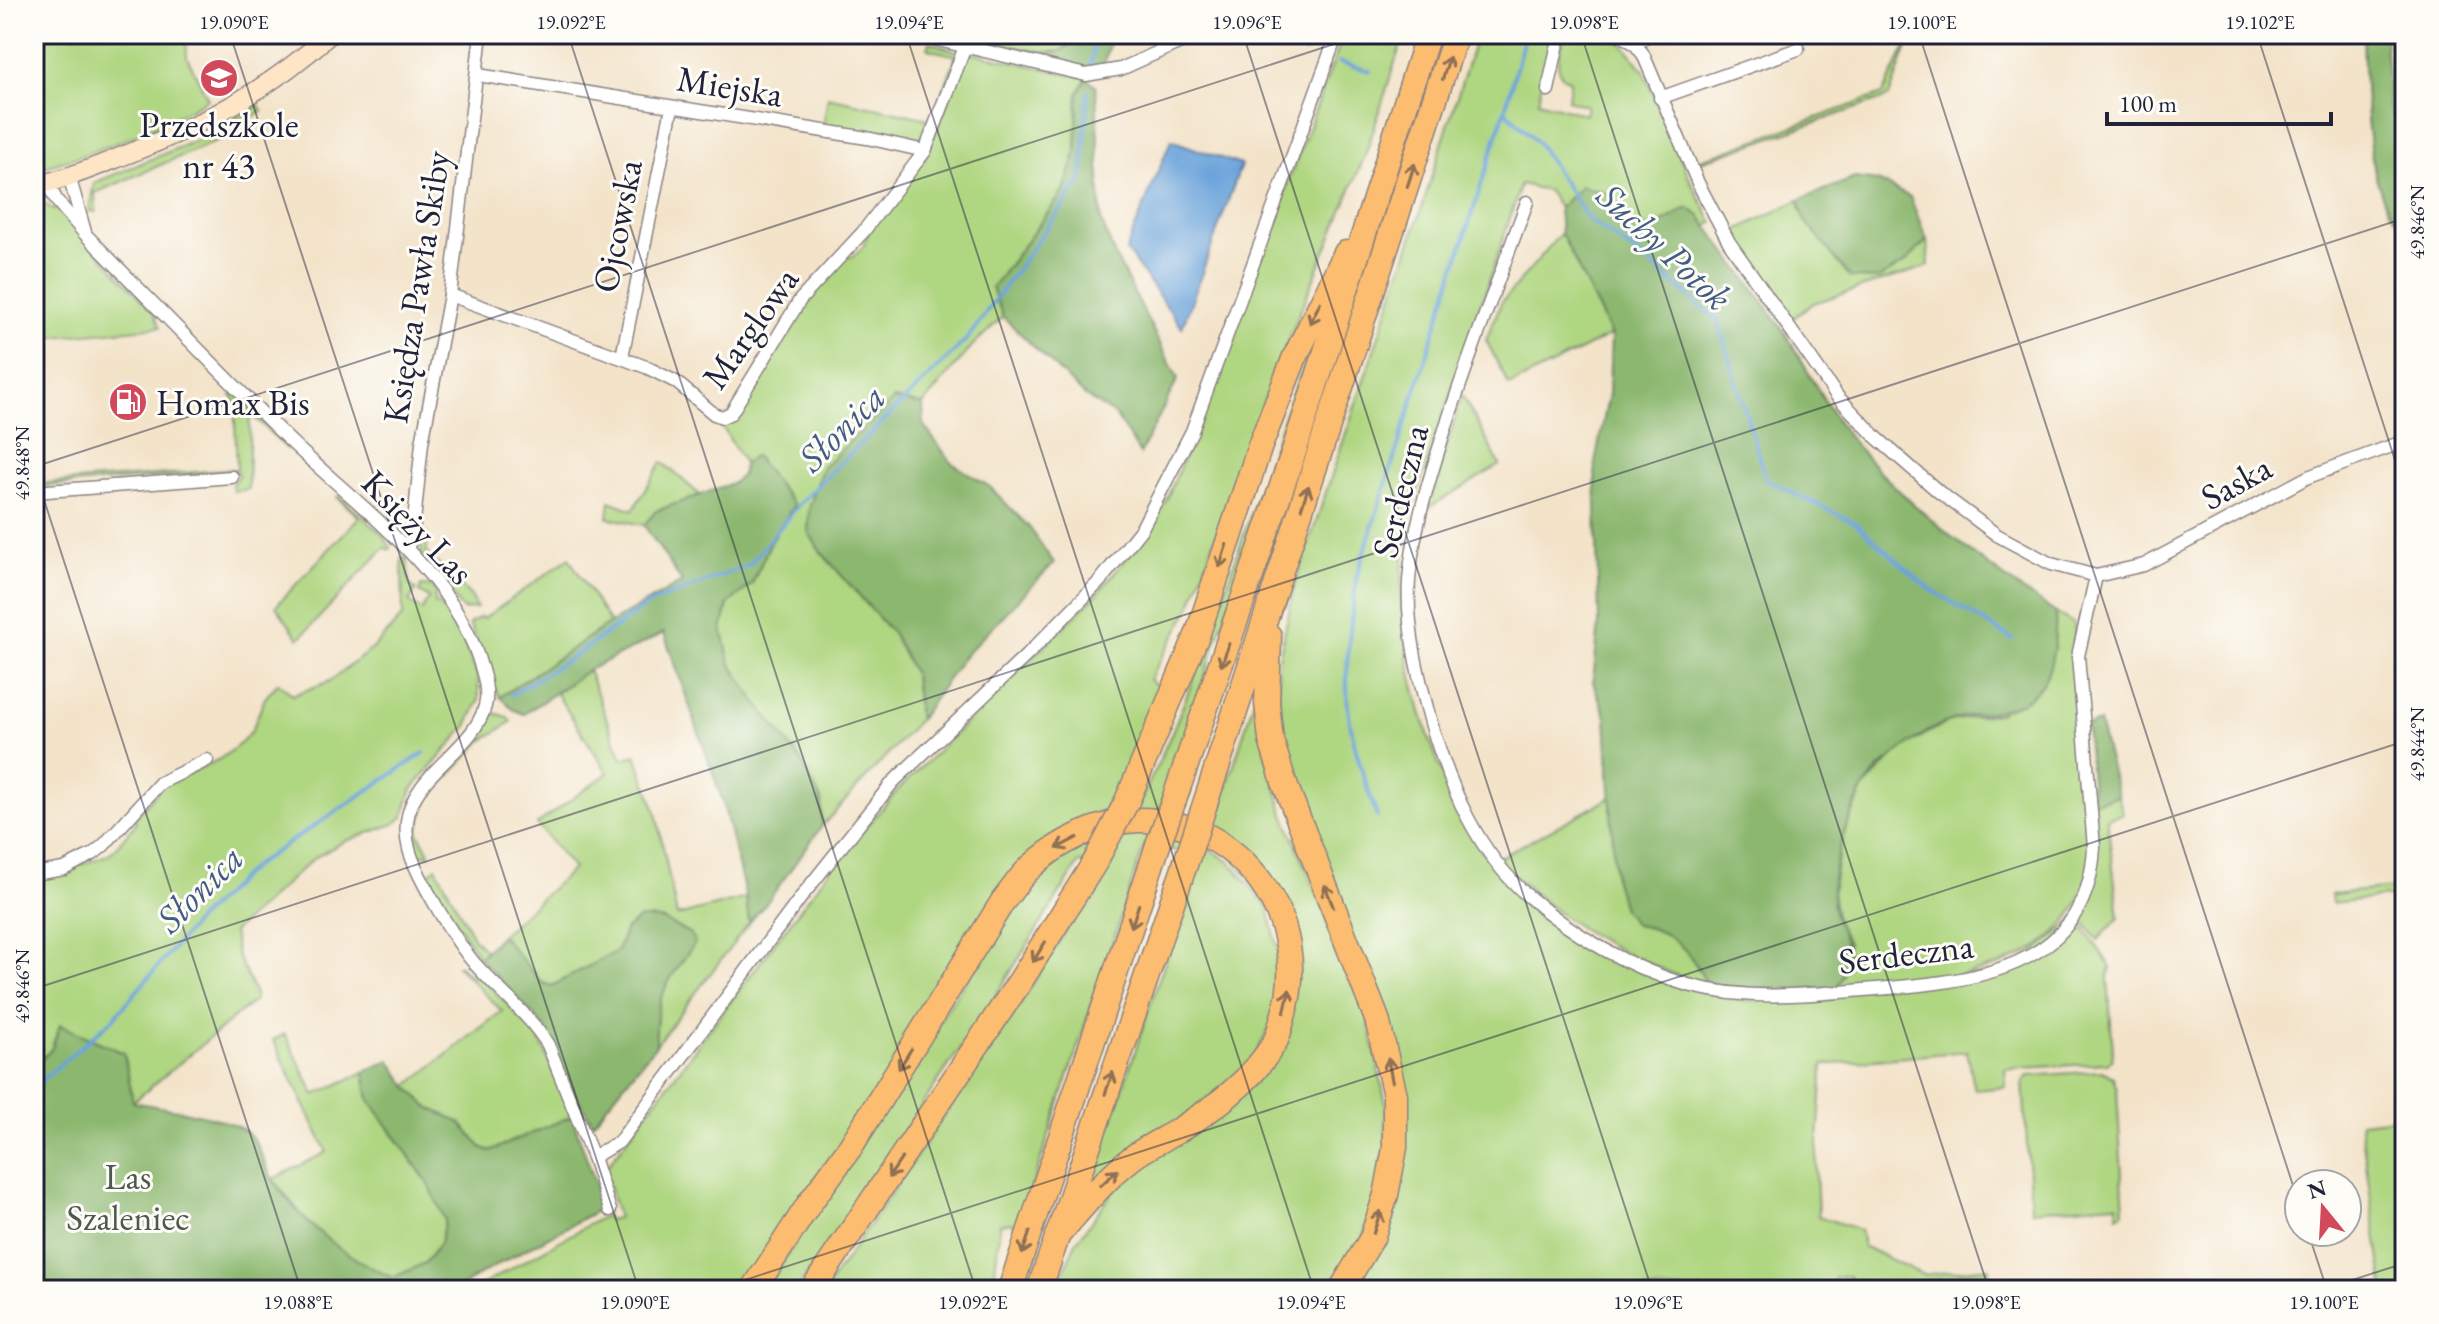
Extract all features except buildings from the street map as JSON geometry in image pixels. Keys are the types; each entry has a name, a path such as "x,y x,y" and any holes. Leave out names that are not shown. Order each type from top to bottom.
{"highway":[{"path":"1010,1290 1159,842 1237,620 1428,34"},
{"path":"1039,1290 1189,853 1456,34"},
{"path":"812,1290 1021,980 1095,862 1127,801 1198,633 1260,446 1294,359 1377,194"},
{"path":"1273,598 1267,658 1271,740 1284,782 1377,1019 1395,1095 1395,1148 1386,1195 1372,1238 1341,1290"},
{"path":"753,1290 851,1146 1003,901 1029,869 1064,842 1102,827 1138,820 1174,825 1205,836 1230,851 1270,892 1284,924 1292,964 1290,996 1276,1039 1250,1076 1214,1107 1133,1157 1098,1189 1057,1236"}],"street":[{"path":"40,184 170,138 230,108 286,71 330,34"},
{"name":"Księdza Pawła Skiby","path":"407,549 413,532 422,443 450,295 481,34"},
{"path":"913,34 968,40 1069,72 1098,75 1121,69 1198,34"},
{"path":"593,1157 619,1142 805,892 893,782 1039,644 1100,581 1142,528 1192,431 1337,34"},
{"path":"1548,90 1560,34"},
{"path":"1620,34 1643,54 1698,183 1729,242 1837,396 1877,438 1939,492 1997,535 2051,564 2096,576"},
{"path":"1635,44 1649,34"},
{"path":"925,151 968,40"},
{"path":"1660,98 1798,49"},
{"name":"Miejska","path":"478,75 867,138 925,151"},
{"name":"Ojcowska","path":"622,357 672,107"},
{"name":"Marglowa","path":"450,295 622,357 676,382 714,414 722,417 731,413 800,300 863,232 925,151"},
{"name":"Księży Las","path":"69,176 86,235"},
{"name":"Księży Las","path":"40,184 86,235 309,460 428,570 455,607 475,649 486,691 485,706 472,729 421,786 406,823 411,855 460,943 538,1029 548,1045 593,1157 610,1210"},
{"name":"Serdeczna","path":"1527,202 1457,392 1428,485 1415,535 1409,583 1412,632 1420,681 1443,763 1476,835 1493,862 1528,896 1572,929 1639,966 1687,984 1734,994 1795,996 1940,984 1978,977 2030,956 2050,941 2076,914 2087,895 2093,870 2094,847 2078,656 2096,576"},
{"name":"Saska","path":"2096,576 2144,565 2308,477 2405,441"},
{"path":"34,492 232,477"},
{"path":"34,874 64,869 93,854 160,783 207,760"}],"green space":[{"path":"34,34 186,34 187,57 208,99 124,140 34,170"},
{"path":"977,34 1075,34 1062,51 1040,52 976,37"},
{"path":"1075,34 1112,34 1102,70 1080,69 974,42 976,37 1021,49 1056,52 1064,49"},
{"path":"1344,34 1404,34 1366,153 1270,384 1189,611 1149,680 1164,690 1123,782 1101,821 1053,841 746,1290 473,1290 606,1215 608,1220 618,1218 604,1170 841,855 901,787 1097,594 1135,548 1166,501 1185,455"},
{"path":"1477,34 1553,34 1538,101 1585,115 1587,106 1568,100 1570,81 1558,67 1565,34 1603,34 1622,43 1643,69 1692,184 1713,223 1707,226 1701,217 1688,208 1650,229 1633,223 1608,194 1581,187 1559,208 1548,191 1521,184 1407,532 1402,577 1404,630 1421,712 1439,764 1465,822 1484,854 1506,884 1534,910 1603,951 1731,999 1748,1001 2010,971 2077,918 2111,967 2108,978 2113,1053 2112,1060 2107,1063 2005,1069 2006,1087 1975,1090 1967,1051 1823,1065 1816,1171 1818,1216 1860,1230 1863,1246 1923,1275 1989,1267 1989,1272 1851,1290 1849,1276 1835,1278 1836,1290 1349,1290 1402,1113 1280,742 1278,663 1295,584 1416,226"},
{"path":"1912,34 1889,97 1695,164 1883,94"},
{"path":"2363,34 2385,34 2390,110 2405,138 2405,226 2391,213 2381,193 2374,167 2366,108"},
{"path":"930,42 959,52 924,145 823,126 828,97 933,120 956,56 928,49"},
{"path":"973,53 1087,78 1078,93 1076,153 1064,191 992,288 1003,317 972,346 923,405 894,399 821,552 893,634 914,674 919,720 822,826 821,800 800,759 730,663 722,629 728,604 752,584 769,546 794,505 755,456 744,463 720,423 733,419 791,318 843,259 853,256 863,247 872,224 925,158 967,55"},
{"path":"1087,78 1096,86 1101,220 1115,256 1178,379 1140,454 1116,416 1085,396 1003,317 992,288 1064,191 1076,153 1078,93"},
{"path":"259,105 262,111 221,139 95,193 96,212 89,211 94,183 197,140"},
{"path":"1855,178 1878,181 1910,197 1927,240 1906,262 1878,279 1851,278 1805,221 1799,200"},
{"path":"1581,186 1609,194 1633,223 1650,229 1688,208 1701,217 1777,321 1836,418 1859,449 1903,494 1952,537 2056,613 2050,668 2033,695 2011,707 1962,717 1926,733 1887,761 1861,793 1842,840 1833,879 1833,905 1847,949 1844,973 1836,988 1733,990 1706,983 1694,961 1679,944 1660,931 1635,925 1623,909 1615,880 1606,717 1593,682 1599,623 1595,462 1609,394 1611,335 1561,233 1559,208"},
{"path":"34,200 53,210 56,207 154,312 160,327 34,339"},
{"path":"1799,200 1801,211 1906,262 1927,240 1929,266 1814,303 1785,324 1729,242 1735,231"},
{"path":"1561,233 1611,335 1509,386 1486,340 1501,303"},
{"path":"1323,324 1158,815 1133,815 1187,696 1288,405"},
{"path":"236,394 289,447 287,449 250,413 248,489 233,491 232,484 239,475 237,472 34,487 34,484 237,469 234,399 231,395"},
{"path":"1462,395 1500,465 1428,508"},
{"path":"894,399 923,405 924,426 952,463 990,487 1029,527 1054,563 964,656 919,720 914,674 893,634 821,552 808,532 809,509 822,468"},
{"path":"755,456 794,505 769,546 752,584 728,604 722,629 730,663 800,759 821,800 822,826 749,923 722,799 664,633 588,670 524,714 514,710 500,697 610,623 682,582 644,525 656,511 733,483 742,475 744,463"},
{"path":"662,462 700,495 656,511 644,525 608,518 610,501 633,510"},
{"path":"339,496 381,533 391,547 389,550 385,547 299,639 276,606 359,517"},
{"path":"427,532 427,553 471,596 477,608 463,610 422,554 418,533"},
{"path":"402,557 407,558 409,584 416,590 409,602 422,610 429,598 419,592 421,586 432,587 435,605 439,603 441,607 450,608 478,677 479,700 467,726 412,789 403,817 394,824 343,842 314,858 233,932 237,955 255,1000 133,1102 60,1025 51,1050 34,1066 34,888 39,887 40,879 113,851 162,786 220,759 241,743 252,730 265,698 278,683 293,695 330,681 373,648 403,616"},
{"path":"569,558 610,623 500,697 491,683 488,665 469,624 481,617 483,619"},
{"path":"2056,613 2074,624 2075,628 2075,695 2090,825 2089,867 2077,905 2055,933 2025,954 1989,968 1950,977 1836,988 1848,943 1837,922 1832,893 1841,840 1863,789 1900,749 1950,721 2000,713 2054,646"},
{"path":"588,670 622,759 636,755 656,812 677,916 746,898 749,923 656,1045 657,1014 664,990 694,943 626,929 618,951 552,986 542,983 501,935 573,869 537,824 608,773 556,693"},
{"path":"1258,688 1266,755 1284,815 1367,1015 1386,1104 1385,1147 1376,1198 1360,1243 1330,1290 1056,1290 1075,1244 1117,1186 1150,1158 1255,1082 1299,945 1213,831"},
{"path":"494,713 508,717 511,722 482,741 427,799 418,832 430,855 417,855 413,838 414,821 426,789"},
{"path":"2099,722 2118,796 2093,802 2086,726"},
{"path":"2118,796 2123,814 2107,818 2119,918 2098,940 2079,915 2088,896 2093,802"},
{"path":"1612,797 1615,880 1635,925 1660,931 1679,944 1694,961 1706,983 1663,970 1585,931 1549,905 1496,859"},
{"path":"1140,831 1168,833 1200,842 1231,863 1268,908 1282,965 1271,1026 1255,1055 1231,1081 1088,1192 1200,857 1145,843 1019,1226 1000,1224 993,1290 825,1290 1025,997 1109,861 1079,863 991,1003 797,1290 765,1290 1023,892 1075,850 1102,839"},
{"path":"436,867 474,939 485,950 479,958 429,879 429,874"},
{"path":"2405,887 2405,895 2332,903 2331,894"},
{"path":"640,918 661,919 691,934 695,943 664,990 657,1014 656,1045 593,1123 575,1095 548,1034 479,958 501,935 542,983 552,986 617,951 626,929"},
{"path":"459,965 471,977 478,975 534,1032 572,1116 490,1151 481,1147 461,1123 428,1108 407,1086 502,1011"},
{"name":"Las Szaleniec","path":"60,1025 124,1053 133,1102 212,1117 250,1135 272,1178 310,1224 357,1260 393,1278 425,1263 440,1243 445,1220 428,1183 369,1099 364,1072 390,1060 407,1086 428,1107 461,1123 481,1147 490,1151 572,1116 602,1203 600,1209 473,1278 458,1290 41,1290 34,1280 34,1066 51,1050"},
{"path":"285,1034 315,1095 364,1072 369,1099 428,1183 445,1220 440,1243 425,1263 393,1278 358,1262 317,1234 273,1179 327,1152 273,1040"},
{"path":"2102,1071 2113,1077 2117,1090 2124,1212 2118,1215 2117,1204 2031,1210 2023,1081 2028,1076"},
{"path":"2405,1117 2405,1290 2384,1290 2360,1122"}],"water":[{"path":"1171,140 1241,165 1182,328 1126,250"}],"waterway":[{"name":"Słonica","path":"1090,69 1096,34"},
{"path":"1304,34 1302,44 1305,52"},
{"path":"1377,817 1358,755 1348,708 1348,648 1357,575 1505,110 1525,34"},
{"path":"1339,62 1370,71"},
{"name":"Słonica","path":"511,695 648,604 749,565 800,503 967,339 1082,179 1088,92"},
{"name":"Suchy Potok","path":"1505,110 1538,143 1588,219 1646,260 1718,321 1766,480 1854,522 1927,587 2012,639"},
{"name":"Słonica","path":"34,1087 113,1019 200,917 254,866 424,753"}],"place":[{"name":"Przedszkole nr 43","path":"219,78"},
{"name":"Homax Bis","path":"128,402"}]}
